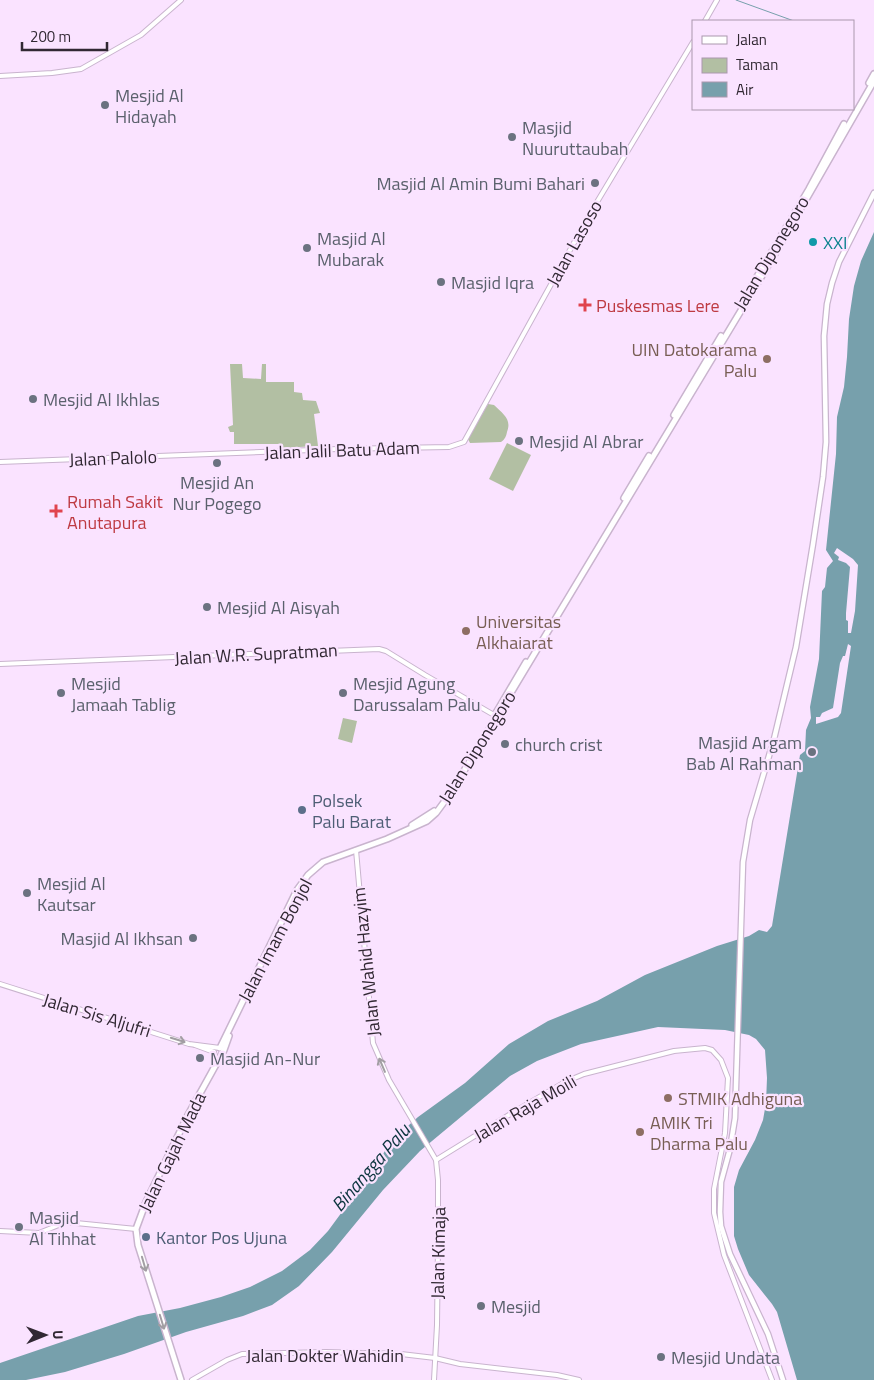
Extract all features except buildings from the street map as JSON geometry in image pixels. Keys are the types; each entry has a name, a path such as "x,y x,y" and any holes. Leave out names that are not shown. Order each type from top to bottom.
{"highway":[{"name":"Jalan Diponegoro","path":"854,108 874,74"},
{"name":"Jalan Diponegoro","path":"357,849 416,826 430,818 444,803 827,165 840,138 874,81"},
{"name":"Jalan Diponegoro","path":"697,381 853,110"},
{"name":"Jalan Diponegoro","path":"357,849 411,825 434,810 450,789 599,544"},
{"name":"Jalan Imam Bonjol","path":"220,1048 300,885 312,870 321,863 357,849"},
{"name":"Jalan Imam Bonjol","path":"216,1063 226,1044 229,1030"},
{"name":"Jalan Gajah Mada","path":"181,1380 138,1245 136,1229 167,1156 216,1063"}],"main road":[{"path":"783,1380 768,1334 730,1254 721,1226 721,1182 730,1149 735,1118 743,862 750,820 774,738 796,647 823,477 827,428 824,336 827,304 840,262 874,194"}],"street":[{"path":"0,76 81,69 141,35 182,0"},
{"path":"706,20 717,0"},
{"name":"Jalan Lasoso","path":"458,445 464,442 468,436 591,212 676,67 692,43"},
{"name":"Jalan Jalil Batu Adam","path":"227,454 458,445"},
{"name":"Jalan Palolo","path":"0,462 227,454"},
{"name":"Jalan W.R. Supratman","path":"0,664 379,649 386,651 425,676 494,715"},
{"name":"Jalan Wahid Hazyim","path":"357,849 373,1043 389,1080 431,1149"},
{"name":"Jalan Sis Aljufri","path":"0,984 78,1010 195,1045 214,1052 216,1063"},
{"name":"Jalan Sis Aljufri","path":"195,1045 200,1044 220,1048"},
{"name":"Jalan Raja Moili","path":"436,1160 512,1113 578,1076 674,1050 705,1048 716,1054 727,1072 728,1086 725,1132 714,1189 714,1212 724,1255 772,1380"},
{"name":"Jalan Kimaja","path":"431,1149 436,1160 438,1180 437,1325 434,1380"},
{"path":"0,1231 32,1234 62,1223 136,1229"},
{"name":"Jalan Dokter Wahidin","path":"192,1380 227,1360 246,1353 375,1353 435,1358 460,1364 557,1375 579,1380"}],"green space":[{"path":"230,364 242,364 243,378 261,379 262,364 266,364 266,382 294,382 294,392 302,393 303,400 316,401 320,413 314,414 318,446 280,448 280,444 234,444 234,432 230,432 228,427 233,425"},
{"path":"488,404 494,405 507,420 506,437 501,442 470,443 468,439"},
{"path":"507,443 531,455 513,491 489,479"},
{"path":"343,718 357,721 352,743 338,739"}],"water":[{"path":"874,232 874,1380 797,1380 777,1312 749,1275 738,1249 734,1236 734,1187 739,1170 763,1120 767,1078 765,1050 756,1039 749,1035 725,1030 658,1027 581,1044 537,1061 510,1076 420,1151 383,1190 332,1252 299,1286 272,1305 243,1316 186,1332 65,1372 26,1380 0,1380 0,1363 138,1316 180,1308 221,1297 250,1287 282,1271 310,1250 328,1231 375,1167 391,1141 418,1117 465,1083 509,1044 548,1021 597,1001 645,975 717,946 749,936 759,930 767,932 772,926 800,755 805,751 806,730 811,718 810,707 819,659 822,591 825,587 827,568 833,561 826,550 836,454 837,417 844,387 849,319 854,286 861,261"}],"pier":[{"path":"837,548 853,559 858,565 855,611 851,633 848,633 848,621 846,620 850,567 838,560 839,557 834,553"},
{"path":"848,644 851,646 841,713 838,717 816,724 816,717 820,717 822,713 833,708 840,663 843,656 845,656"}],"waterway":[{"path":"736,0 791,20"}],"place":[{"name":"Mesjid Al Hidayah","path":"105,105"},
{"name":"Masjid Nuuruttaubah","path":"512,137"},
{"name":"Masjid Al Amin Bumi Bahari","path":"595,183"},
{"name":"XXI","path":"813,242"},
{"name":"Masjid Al Mubarak","path":"307,248"},
{"name":"Masjid Iqra","path":"441,282"},
{"name":"Puskesmas Lere","path":"585,305"},
{"name":"UIN Datokarama Palu","path":"767,359"},
{"name":"Mesjid Al Ikhlas","path":"33,399"},
{"name":"Mesjid Al Abrar","path":"519,441"},
{"name":"Mesjid An Nur Pogego","path":"217,463"},
{"name":"Rumah Sakit Anutapura","path":"56,511"},
{"name":"Mesjid Al Aisyah","path":"207,607"},
{"name":"Universitas Alkhaiarat","path":"466,631"},
{"name":"Mesjid Jamaah Tablig","path":"61,693"},
{"name":"Mesjid Agung Darussalam Palu","path":"343,693"},
{"name":"church crist","path":"505,744"},
{"name":"Masjid Argam Bab Al Rahman","path":"812,752"},
{"name":"Polsek Palu Barat","path":"302,810"},
{"name":"Mesjid Al Kautsar","path":"27,893"},
{"name":"Masjid Al Ikhsan","path":"193,938"},
{"name":"Masjid An-Nur","path":"200,1058"},
{"name":"STMIK Adhiguna","path":"668,1098"},
{"name":"AMIK Tri Dharma Palu","path":"640,1132"},
{"name":"Masjid Al Tihhat","path":"19,1227"},
{"name":"Kantor Pos Ujuna","path":"146,1237"},
{"name":"Mesjid","path":"481,1306"},
{"name":"Mesjid Undata","path":"661,1357"}],"water label":[{"name":"Binangga Palu","path":"370,1167"}]}
